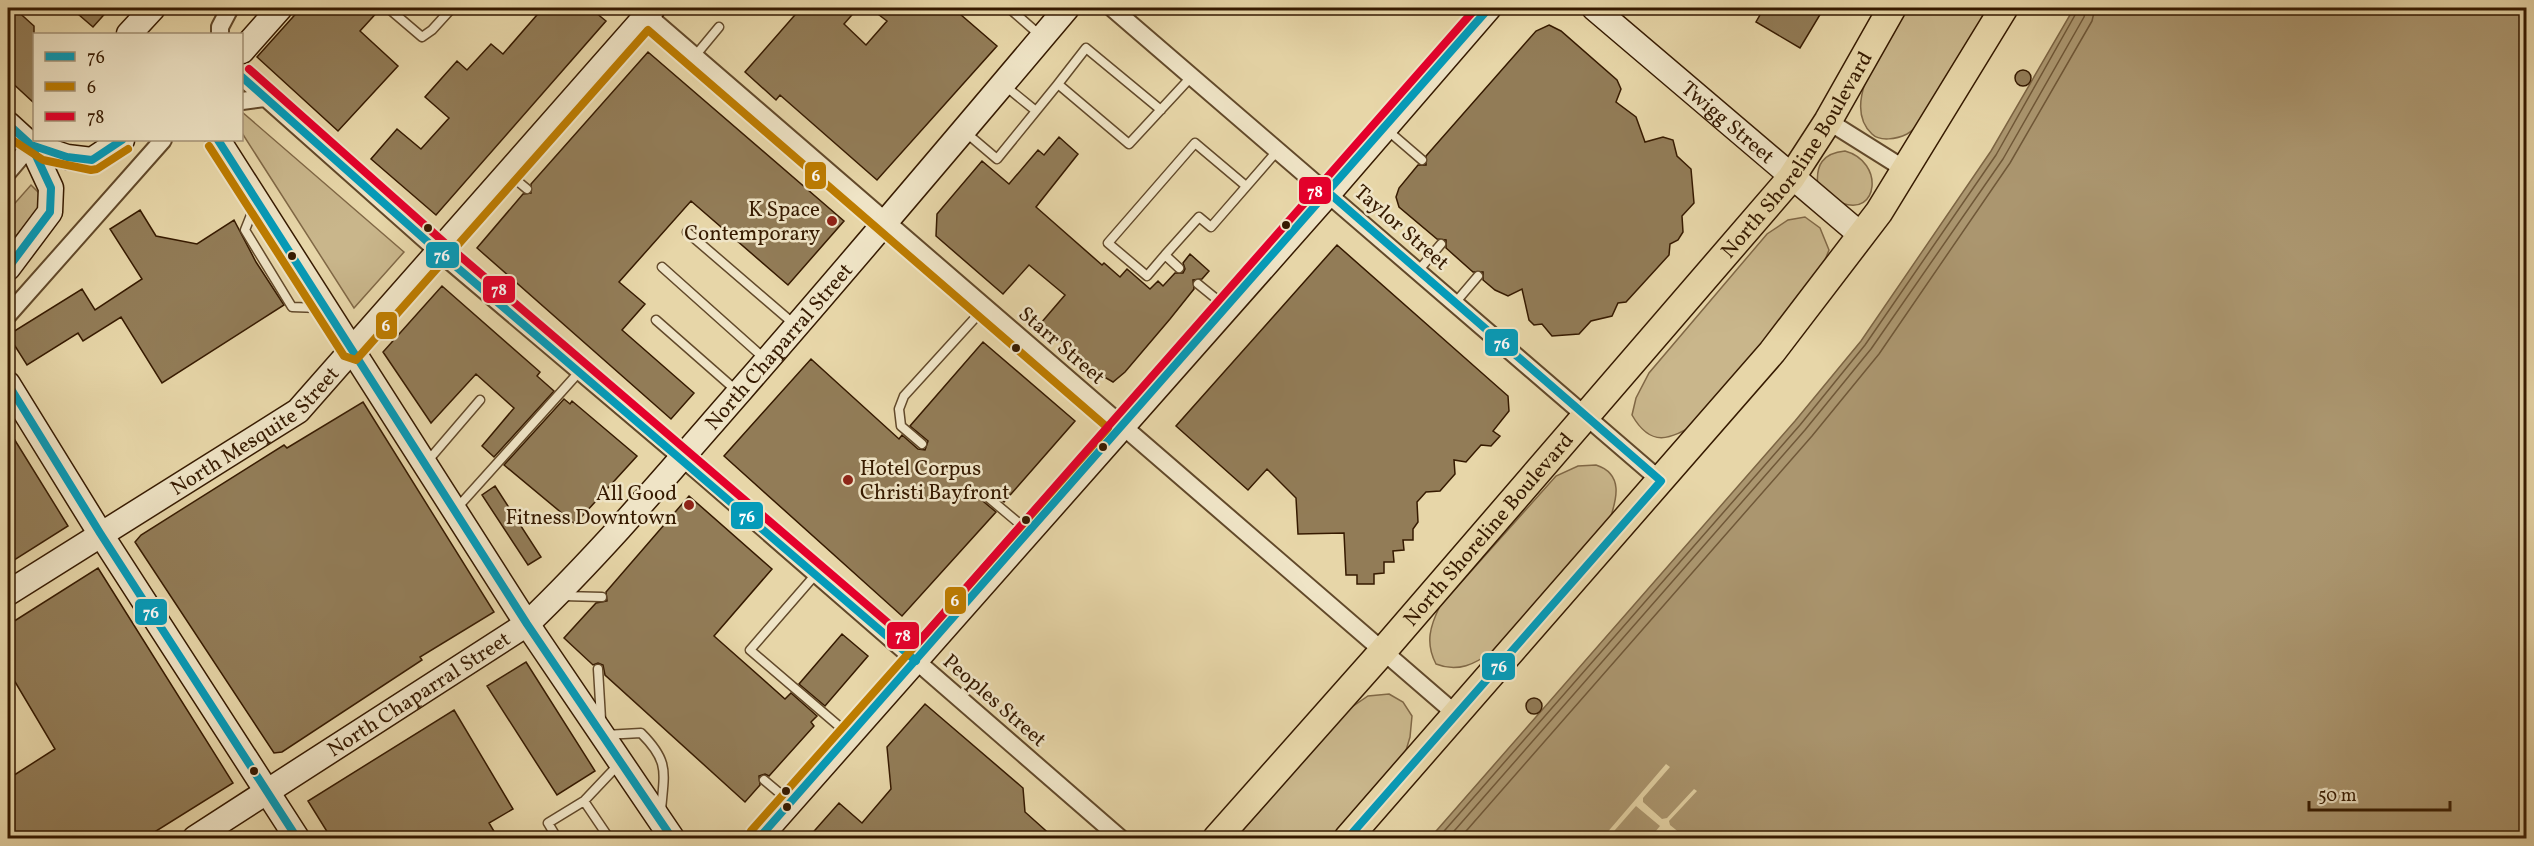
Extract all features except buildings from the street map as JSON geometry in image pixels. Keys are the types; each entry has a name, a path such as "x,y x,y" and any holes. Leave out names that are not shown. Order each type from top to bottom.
{"main road":[{"path":"130,33 153,8"},
{"path":"243,50 280,8"},
{"name":"North Chaparral Street","path":"195,838 527,624 682,458 887,222 1067,8"},
{"path":"759,838 1329,193 1489,8"},
{"name":"Twigg Street","path":"1594,8 1791,178 1861,235"},
{"name":"North Shoreline Boulevard","path":"1217,838 1383,651 1791,178 1828,121 1892,8"},
{"path":"1348,838 1772,352 1861,235 1906,170 2004,8"},
{"name":"North Mesquite Street","path":"8,593 100,533 298,411 508,173 646,10"},
{"path":"8,124 34,142 67,157 92,160 120,141"},
{"path":"220,141 527,624 666,830"},
{"path":"8,268 50,212 51,188 34,142"},
{"path":"8,384 100,533 297,838"}],"street":[{"path":"220,33 220,27 230,8"},
{"name":"Taylor Street","path":"1112,8 1661,481"},
{"name":"Starr Street","path":"646,10 695,56 1457,715"},
{"name":"Peoples Street","path":"243,78 439,252 580,370 1120,838"},
{"path":"243,102 264,98"},
{"path":"1828,121 1906,170"},
{"path":"8,315 162,141"},
{"path":"8,172 34,142"}],"lane":[{"path":"388,8 422,37 453,8"},
{"path":"1009,8 1042,37"},
{"path":"695,56 719,27"},
{"path":"963,131 997,159 1086,48 1161,110"},
{"path":"1058,84 1130,144 1192,76"},
{"path":"1003,84 1036,111"},
{"path":"1385,128 1422,160"},
{"path":"1246,186 1195,143 1108,243 1147,276 1199,217 1211,227 1278,150"},
{"path":"508,173 527,189"},
{"path":"687,232 796,326"},
{"path":"1418,270 1441,244"},
{"path":"1165,255 1179,267"},
{"path":"662,267 767,360"},
{"path":"1455,303 1478,276"},
{"path":"1198,284 1227,308"},
{"path":"922,429 919,441 902,426 899,409 903,396 985,307"},
{"path":"656,320 739,392"},
{"path":"455,511 580,370"},
{"path":"425,464 480,400"},
{"path":"982,493 1030,532"},
{"path":"816,574 750,650 850,736"},
{"path":"556,595 602,597"},
{"path":"598,669 602,735 641,733 653,745 665,765 666,830"},
{"path":"557,838 548,824 584,801 621,763"},
{"path":"765,780 791,802"},
{"path":"584,801 609,838"}],"shaded area":[{"path":"1907,8 1989,8 1940,95 1917,126 1903,136 1889,139 1879,138 1872,134 1863,121 1861,105 1863,88 1879,53"},
{"path":"243,113 404,252 354,308 243,135"},
{"path":"1845,151 1858,157 1871,176 1872,186 1869,196 1863,202 1854,205 1839,202 1818,187 1818,172 1822,162 1831,154"},
{"path":"31,185 41,195 37,210 8,247 8,211"},
{"path":"1805,217 1820,228 1829,250 1821,270 1700,422 1680,433 1663,438 1647,433 1632,415 1636,398 1649,373 1767,234 1788,220"},
{"path":"1596,465 1611,474 1615,481 1616,496 1609,522 1493,651 1466,666 1452,668 1436,664 1431,649 1430,635 1440,606 1556,476 1578,466"},
{"path":"1389,694 1403,702 1412,716 1410,737 1404,757 1330,838 1236,838 1346,711 1368,696"}],"water":[{"path":"2074,8 2526,8 2526,838 1430,838 1795,421 1861,341 1991,151"}],"pier":[{"path":"1666,764 1670,767 1643,798 1643,802 1662,819 1667,818 1694,789 1697,791 1669,821 1670,825 1686,838 1674,838 1664,831 1657,838 1650,838 1660,826 1636,806 1608,838 1605,835"}],"transit line":[{"name":"78","path":"249,69 446,244 915,646 1476,8"},
{"name":"76","path":"759,838 1489,8"},
{"name":"6","path":"209,146 344,356 356,360 648,30 1108,428 751,831"},
{"name":"76","path":"243,78 439,252 916,661"},
{"name":"76","path":"8,124 31,145 51,188 50,212 8,268"},
{"name":"6","path":"8,137 43,160 91,170 97,169 128,149"},
{"name":"76","path":"31,145 67,157 92,160 120,141"},
{"name":"76","path":"219,141 527,624 672,838"},
{"name":"76","path":"1329,193 1661,481 1348,838"},
{"name":"76","path":"8,384 100,533 297,838"}],"place":[{"name":"K Space Contemporary","path":"832,221"},
{"name":"Hotel Corpus Christi Bayfront","path":"848,480"},
{"name":"All Good Fitness Downtown","path":"689,505"}]}
